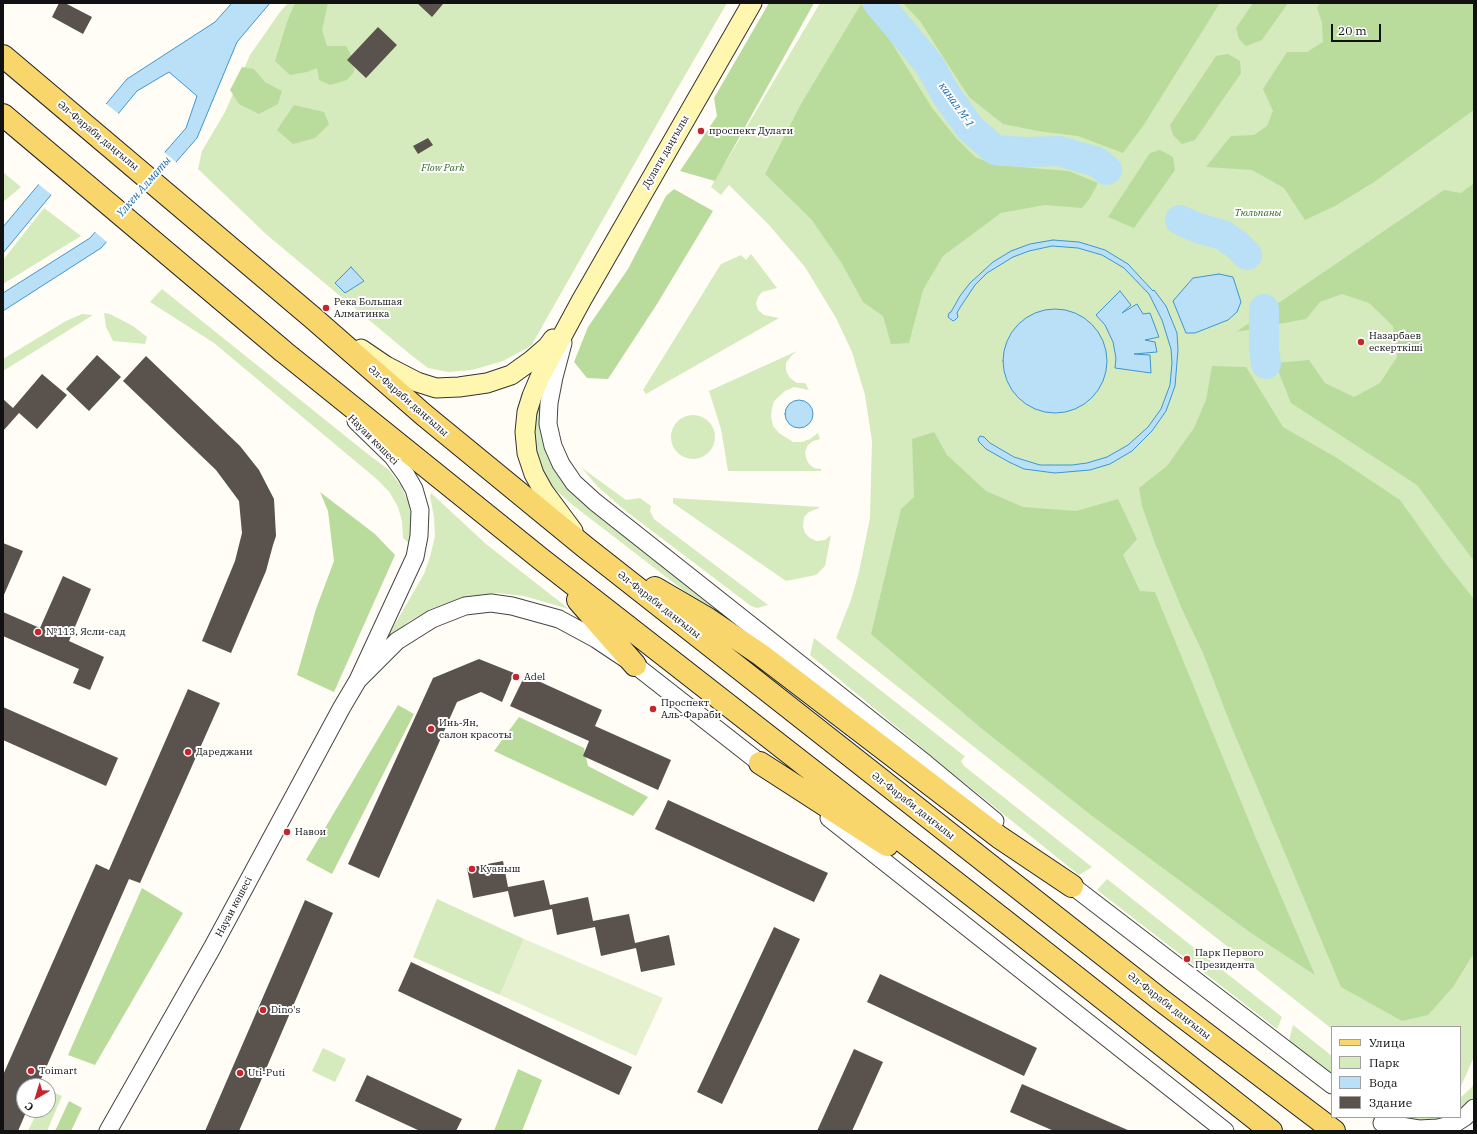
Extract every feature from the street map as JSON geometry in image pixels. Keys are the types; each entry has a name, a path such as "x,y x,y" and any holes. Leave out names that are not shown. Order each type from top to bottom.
{"main road":[{"name":"Дулати даңғылы","path":"581,300 752,3"},
{"path":"3,52 36,83"},
{"name":"Әл-Фараби даңғылы","path":"3,56 313,318 424,416 585,547 1161,1000 1334,1131"},
{"path":"4,116 284,352 541,559 1271,1131"},
{"path":"313,318 386,366 417,382 436,388 459,387 487,383 511,374 532,360 547,347 581,300"},
{"path":"581,300 540,377 527,412 525,432 527,453 534,474 544,492 585,547 708,619 761,655 999,837 1072,886"},
{"path":"541,559 635,665"},
{"path":"760,764 1010,925"}],"street":[{"path":"569,324 554,377 549,403 548,424 553,446 561,464 574,483 595,502 925,763 1072,886 1331,1084"},
{"name":"Науаи көшесі","path":"108,1131 212,948 358,680 415,557 419,536 420,510 414,490 406,475 393,457 284,352"},
{"name":"Науаи көшесі","path":"358,680 397,641 432,619 465,606 491,603 512,606 559,619 596,639 635,665"},
{"path":"635,665 1225,1131"},
{"path":"1384,1124 1419,1129 1438,1128 1454,1124 1465,1117 1474,1108"}],"green space":[{"name":"Flow Park","path":"288,3 727,3 531,346 503,361 472,370 448,372 428,368 411,355 267,235 198,169 202,151 225,112 250,55"},
{"path":"295,3 328,3 322,30 327,46 346,46 353,59 354,72 347,80 330,85 319,80 317,68 307,72 290,75 275,61 287,22"},
{"path":"769,3 814,3 715,181 680,171 717,116 714,98"},
{"name":"Тюльпаны","path":"820,3 1474,3 1474,1057 1461,1086 1461,1026 1331,1026 1331,1028 836,638 851,600 859,572 870,518 872,441 865,395 852,352 836,318 805,267 769,225 729,185 721,195 711,187"},
{"path":"903,3 1220,3 1143,126 1123,153 1078,136 1038,131 1003,124 969,97 920,21"},
{"path":"1253,3 1288,3 1262,40 1246,46 1239,39 1236,28"},
{"path":"1320,3 1474,3 1474,110 1374,182 1335,206 1305,220 1284,188 1252,170 1206,167 1231,136 1254,135 1267,126 1273,111 1263,89 1287,52 1307,52 1323,42 1322,23 1317,8"},
{"path":"861,4 888,37 932,108 957,139 975,157 995,165 1069,171 1098,183 1090,198 1082,208 1045,205 1001,213 943,256 923,290 909,343 891,344 883,316 863,302 841,262 811,219 765,174 801,104"},
{"path":"1228,54 1240,61 1241,73 1195,140 1182,144 1173,135 1170,125 1216,56"},
{"path":"242,67 254,69 265,82 282,91 278,104 259,114 239,104 230,90"},
{"path":"294,105 324,112 329,124 315,138 293,144 277,130"},
{"path":"1160,150 1173,157 1175,170 1134,228 1108,217 1150,153"},
{"path":"3,172 21,187 3,202"},
{"path":"1474,183 1474,561 1417,485 1291,403 1275,363 1309,360 1325,383 1354,397 1380,383 1397,357 1393,326 1369,303 1342,294 1320,302 1306,319 1236,332 1444,190 1461,193"},
{"path":"674,189 713,211 657,304 608,379 587,378 574,362 588,327 628,269 666,196"},
{"path":"44,208 81,236 3,284 3,260"},
{"path":"751,254 777,288 762,292 756,303 758,310 764,315 779,318 646,394 643,390 721,264 741,255 746,260"},
{"path":"162,289 389,470 401,486 409,504 412,522 411,545 403,538 402,521 398,507 390,493 379,481 214,343 150,302"},
{"path":"104,313 110,314 133,326 147,337 145,344 113,341 106,327"},
{"path":"82,314 93,315 3,371 3,359 66,321"},
{"path":"797,351 786,363 786,371 790,378 797,383 805,383 809,390 794,387 785,391 774,401 771,416 773,426 779,433 793,442 802,442 810,439 818,433 820,439 813,441 808,445 805,452 809,464 814,468 821,469 821,471 728,471 721,429 709,391"},
{"path":"1212,366 1246,367 1283,427 1337,458 1400,500 1442,559 1474,599 1474,953 1453,987 1428,1015 1402,1021 1341,987 1232,728 1203,653 1181,607 1156,546 1142,506 1139,488 1167,466 1194,428 1206,400"},
{"path":"544,385 555,468 906,758 718,617 574,506 550,485 540,467 532,422"},
{"path":"689,415 697,415 709,421 715,433 715,441 709,453 697,459 689,459 677,453 671,441 671,433 677,421"},
{"path":"934,432 947,455 986,491 1023,507 1076,511 1118,499 1137,539 1123,555 1140,591 1155,592 1255,836 1315,975 1251,933 1091,815 981,728 871,634 901,509 914,497 912,439"},
{"path":"582,468 626,500 640,498 651,506 650,511 654,519 768,605 757,608 751,606 627,512 597,486"},
{"path":"320,492 375,534 395,555 334,692 297,675 316,609 334,561 328,511"},
{"path":"431,493 486,544 569,609 524,596 498,593 470,596 431,609 409,621 380,650 424,574 430,557 435,536 434,517 430,496"},
{"path":"673,498 819,507 809,512 804,517 803,527 805,533 810,538 817,541 825,540 831,535 825,566 816,575 786,581 673,503"},
{"path":"814,638 965,756 961,761 964,766 1092,867 1079,875 951,772 810,655"},
{"path":"398,705 414,714 332,874 306,860"},
{"path":"519,717 584,748 588,766 648,797 633,816 494,751"},
{"path":"1107,879 1282,1017 1277,1029 1097,890"},
{"path":"142,888 183,913 95,1065 68,1055"},
{"path":"437,899 524,939 500,995 413,957"},
{"path":"524,939 663,998 636,1056 500,995"},
{"path":"1293,1025 1331,1055 1331,1073 1289,1041"},
{"path":"323,1048 346,1059 335,1082 312,1071"},
{"path":"518,1069 542,1080 522,1131 494,1131"},
{"path":"1474,1083 1474,1097 1461,1110 1461,1097 1472,1087"},
{"path":"56,1093 62,1096 56,1110"},
{"path":"69,1101 82,1108 71,1131 55,1131"},
{"path":"34,1118 53,1118 47,1131 28,1131"},
{"path":"1411,1118 1447,1118 1430,1124"}],"water":[{"name":"Үлкен Алматы","path":"232,3 270,3 237,42 197,138 101,248 3,311 3,293 90,238 186,128 197,96 169,72 137,91 3,253 3,227 127,79 215,22"},
{"path":"1053,240 1079,242 1105,250 1128,264 1153,291 1154,290 1166,306 1177,333 1178,350 1175,386 1166,411 1152,431 1132,451 1110,464 1090,470 1055,473 1024,469 986,449 978,439 980,436 984,437 990,443 1014,457 1040,465 1072,465 1087,463 1107,457 1128,445 1148,427 1161,409 1170,385 1172,363 1171,349 1162,320 1149,294 1124,268 1102,255 1078,248 1052,246 1029,251 1013,257 987,273 975,285 959,309 957,313 958,317 955,320 953,321 948,317 960,296 970,283 993,262 1011,251 1030,244"},
{"path":"351,267 364,281 345,293 335,283"},
{"path":"1219,274 1233,277 1241,302 1237,312 1228,320 1195,333 1186,333 1173,301 1193,278"},
{"path":"1120,291 1131,305 1122,313 1137,304 1143,314 1150,313 1159,337 1145,340 1155,342 1157,352 1134,354 1150,355 1151,373 1115,368 1116,358 1113,342 1105,325 1096,315"},
{"path":"1055,309 1075,313 1092,324 1103,341 1107,361 1103,381 1092,398 1075,409 1055,413 1035,409 1018,398 1007,381 1003,361 1007,341 1018,324 1035,313"},
{"path":"799,400 809,404 813,414 809,424 799,428 789,424 785,414 789,404"}],"pier":[{"path":"104,102 120,115 53,196 37,183"},
{"path":"163,151 177,163 108,243 94,231"}],"building":[{"path":"59,3 65,3 92,17 83,34 52,17"},
{"path":"417,3 442,3 443,4 432,17"},
{"path":"378,27 397,45 366,78 347,60"},
{"path":"428,138 433,145 418,154 413,146"},
{"path":"97,355 121,377 89,411 66,389"},
{"path":"146,356 240,446 259,470 274,499 276,536 266,571 231,653 202,641 235,561 242,533 239,501 216,470 123,381"},
{"path":"42,374 67,395 37,429 19,413 3,431 3,399 13,408"},
{"path":"3,543 23,551 3,597"},
{"name":"№113, Ясли-сад","path":"63,576 91,589 69,641 104,657 90,690 73,683 79,669 3,636 3,612 40,628"},
{"path":"479,659 514,673 502,702 481,692 457,702 379,878 348,864 433,678"},
{"path":"525,675 602,710 595,726 671,760 658,790 583,756 589,741 510,706"},
{"path":"188,689 220,703 140,883 129,879 42,1078 16,1078 16,1118 24,1118 18,1131 5,1131 3,1130 3,1075 96,864 109,870"},
{"path":"3,707 118,758 106,786 3,740"},
{"path":"668,800 828,873 814,902 655,829"},
{"path":"503,861 508,887 544,880 550,905 588,897 593,921 629,914 635,943 669,935 675,965 641,972 636,948 601,956 595,927 557,935 552,909 514,917 508,891 473,898 467,868"},
{"path":"305,900 333,913 266,1069 239,1131 205,1131"},
{"path":"774,927 800,939 722,1104 697,1092"},
{"path":"411,962 632,1067 619,1095 398,991"},
{"path":"880,974 1037,1048 1024,1076 867,1002"},
{"path":"854,1049 883,1062 852,1131 817,1131"},
{"path":"367,1075 462,1119 456,1131 420,1131 355,1101"},
{"path":"1022,1084 1130,1131 1054,1131 1010,1112"}],"waterway":[{"name":"канал М-1","path":"878,3 929,64 947,96 970,128 995,150 1027,152 1059,151 1097,162 1107,170"},
{"name":"канал М-1","path":"1180,220 1198,228 1223,235 1237,245 1247,255"},
{"name":"канал М-1","path":"1264,309 1264,347 1266,364"}],"place":[{"name":"проспект Дулати","path":"701,131"},
{"name":"Река Большая Алматинка","path":"326,308"},
{"name":"Назарбаев ескерткіші","path":"1361,342"},
{"name":"№113, Ясли-сад","path":"38,632"},
{"name":"Adel","path":"516,677"},
{"name":"Проспект Аль-Фараби","path":"653,709"},
{"name":"Инь-Ян, салон красоты","path":"431,729"},
{"name":"Дареджани","path":"188,752"},
{"name":"Навои","path":"287,832"},
{"name":"Куаныш","path":"472,869"},
{"name":"Парк Первого Президента","path":"1187,959"},
{"name":"Dino's","path":"263,1010"},
{"name":"Toimart","path":"31,1071"},
{"name":"Uti-Puti","path":"240,1073"}]}
